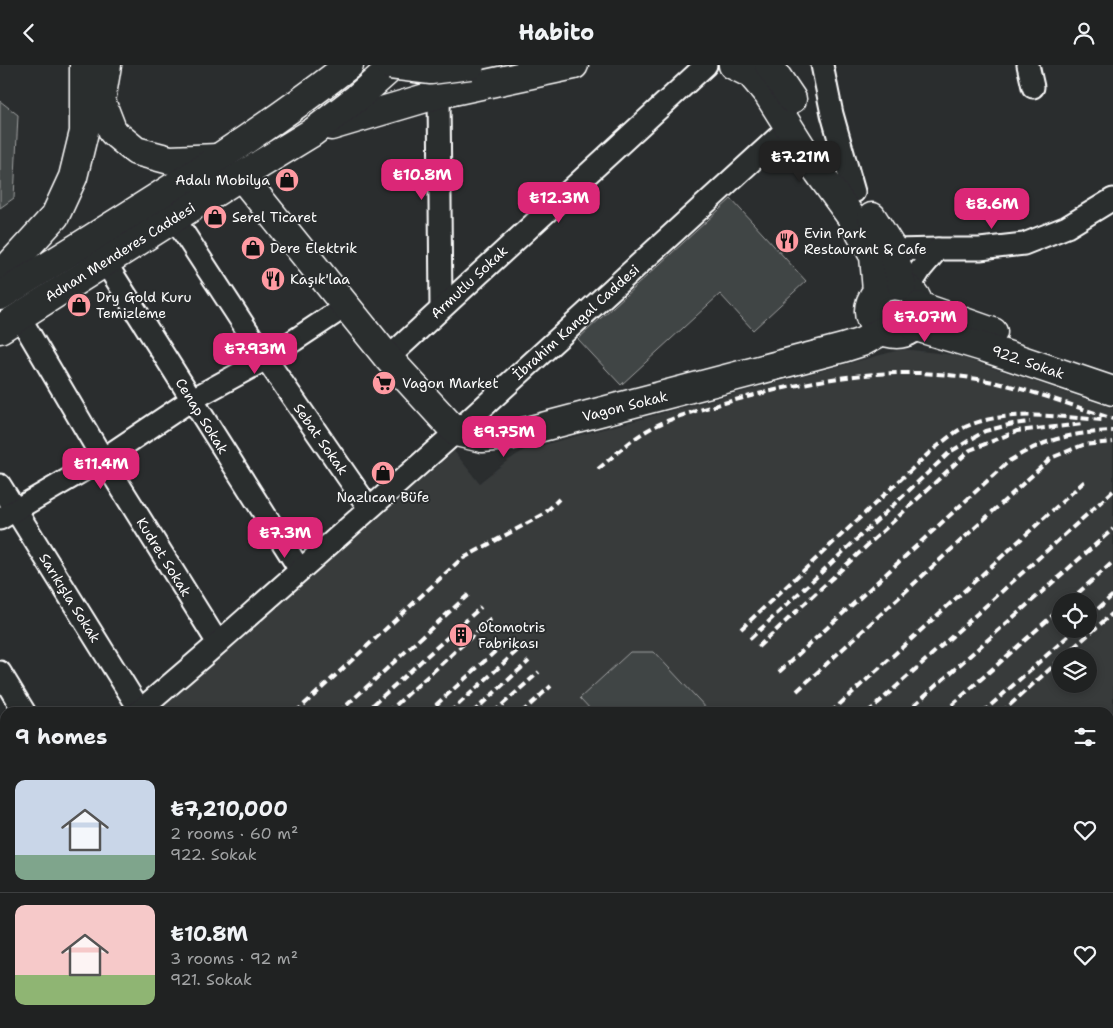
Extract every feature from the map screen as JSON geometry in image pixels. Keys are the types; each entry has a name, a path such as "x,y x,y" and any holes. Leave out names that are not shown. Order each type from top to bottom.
{"main road":[{"path":"0,276 55,216 73,177 84,132 84,65"},
{"path":"107,65 101,101 114,132 136,151 170,160 219,157"},
{"name":"Adnan Menderes Caddesi","path":"0,296 219,157 319,89 349,65"},
{"path":"390,65 431,70 470,65"},
{"path":"313,131 357,99 394,65"},
{"path":"313,131 439,93 574,65"},
{"path":"733,65 751,74 768,94 809,159 852,218 874,256 904,300"},
{"path":"769,65 783,77 804,121 893,250 904,300 901,334 894,335 882,331 873,323 869,306 872,298 904,300"},
{"name":"Adnan Menderes Caddesi","path":"9,323 313,131"},
{"path":"241,176 388,358 456,432"},
{"name":"922. Sokak","path":"904,300 1113,373"},
{"name":"922. Sokak","path":"904,300 986,348 1113,391"},
{"name":"Vagon Sokak","path":"456,432 482,438 508,436 834,351 862,342 882,331"}],"street":[{"name":"Armutlu Sokak","path":"388,358 706,65"},
{"path":"822,65 832,114 854,192"},
{"path":"1028,65 1033,87"},
{"path":"439,93 441,308"},
{"name":"İbrahim Kangal Caddesi","path":"144,707 456,432 789,127"},
{"path":"893,250 980,249 1024,244 1067,227 1113,199"},
{"name":"Sebat Sokak","path":"174,218 266,359 369,508"},
{"path":"904,300 921,269 938,249"},
{"name":"Cenap Sokak","path":"105,262 300,570"},
{"path":"7,515 103,459 192,400 266,359 346,306"},
{"name":"Kudret Sokak","path":"9,323 103,459 218,643"},
{"name":"Sarıkışla Sokak","path":"0,485 7,515 136,707"},
{"path":"0,672 21,707"}],"shaded area":[{"path":"0,101 18,115 14,198 0,208"},
{"path":"731,199 806,281 753,330 720,294 621,385 578,339"},
{"path":"903,349 955,355 1113,408 1113,707 163,707 454,451 479,483 524,450"},
{"path":"630,652 654,652 705,707 588,707 580,698"}],"railway":[{"path":"598,469 643,433 661,423 682,415 754,395 846,377 908,373 940,374 971,378 1043,395 1113,419"},
{"path":"741,629 929,453 956,432 972,424 1008,416 1048,416 1103,420"},
{"path":"750,639 950,452 985,431 1030,422"},
{"path":"758,647 970,450 1017,431 1084,424"},
{"path":"779,672 1009,461 1047,442 1084,433 1113,431"},
{"path":"797,691 1051,458 1083,445 1113,442"},
{"path":"837,707 1087,479"},
{"path":"874,707 1113,491"},
{"path":"301,707 460,560 544,514 559,499"},
{"path":"912,707 1113,529"},
{"path":"1078,593 1113,562"},
{"path":"345,707 469,594"},
{"path":"1097,610 1113,595"},
{"path":"371,707 481,607"},
{"path":"1073,648 1113,613"},
{"path":"950,707 1052,616"},
{"path":"394,707 491,619"},
{"path":"989,707 1066,638"},
{"path":"434,707 509,639"},
{"path":"456,707 519,649"},
{"path":"479,707 529,661"},
{"path":"1008,707 1052,667"},
{"path":"500,707 539,672"},
{"path":"528,707 551,686"}],"place":[{"name":"Adalı Mobilya","path":"287,180"},
{"name":"Serel Ticaret","path":"215,217"},
{"name":"Evin Park Restaurant & Cafe","path":"787,241"},
{"name":"Dere Elektrik","path":"253,248"},
{"name":"Kaşık'laa","path":"273,279"},
{"name":"Dry Gold Kuru Temizleme","path":"79,305"},
{"name":"Vagon Market","path":"384,383"},
{"name":"Nazlıcan Büfe","path":"383,473"},
{"name":"Otomotris Fabrikası","path":"461,635"}]}
